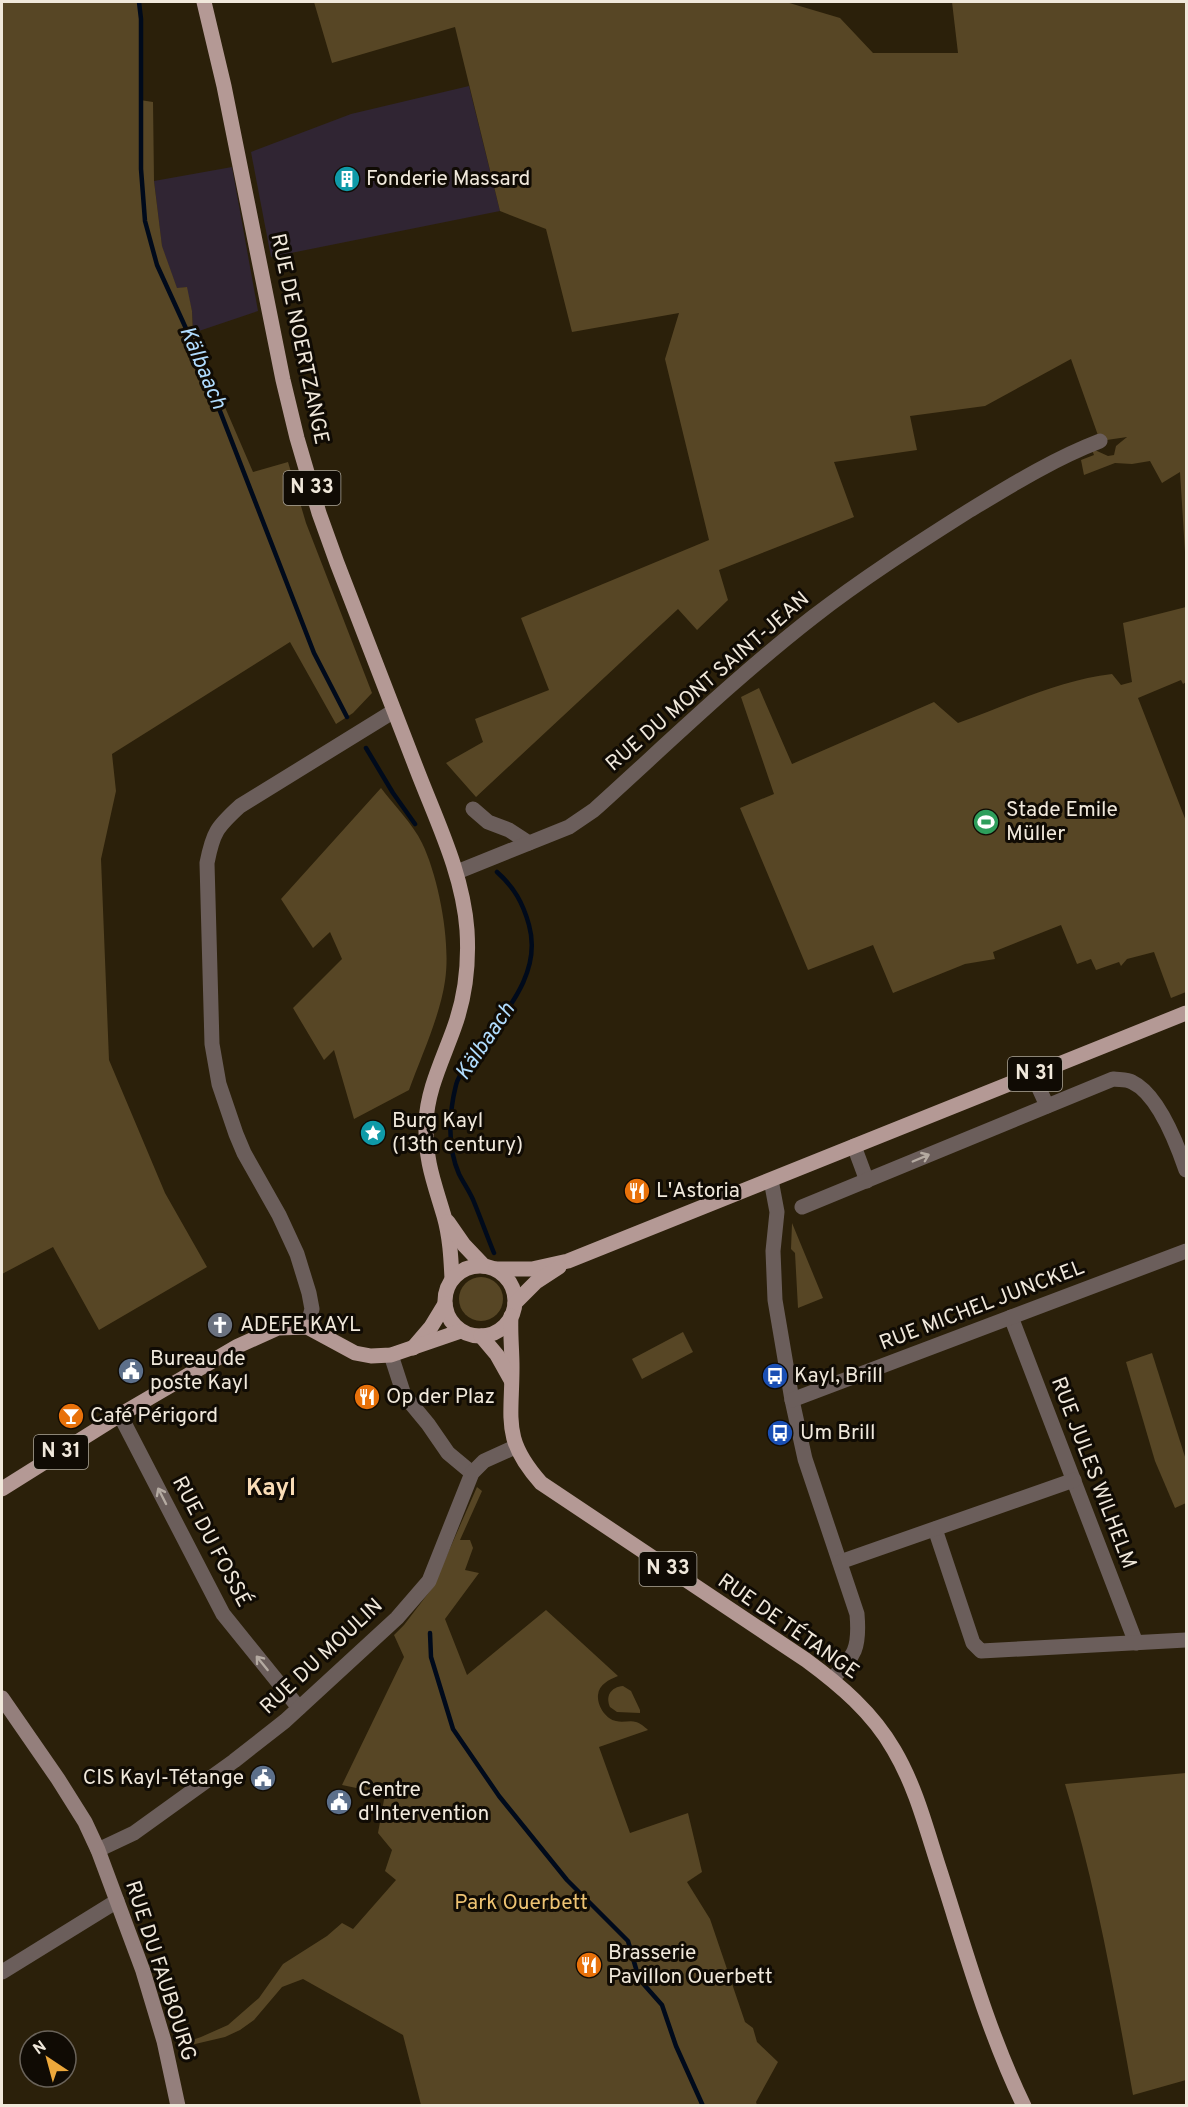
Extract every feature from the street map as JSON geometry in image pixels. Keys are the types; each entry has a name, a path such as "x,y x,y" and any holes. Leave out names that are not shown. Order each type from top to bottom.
{"main road":[{"name":"RUE DE NOERTZANGE","path":"204,2 225,86 283,380 297,438 326,533 457,872 467,928 464,990 455,1026 432,1085 426,1121 426,1152 433,1186 445,1217"},
{"name":"N 31","path":"490,1268 532,1269 568,1261 1186,1013"},
{"name":"N 33","path":"445,1217 464,1245 490,1268"},
{"name":"N 33","path":"445,1217 451,1251 452,1279"},
{"name":"N 31","path":"513,1309 536,1282 568,1261"},
{"path":"490,1268 506,1278 513,1289 513,1309 504,1326 493,1333 480,1336 461,1331 447,1315 446,1291 452,1279 466,1269 490,1268"},
{"path":"412,1349 431,1327 445,1304"},
{"name":"N 33","path":"512,1381 510,1334 513,1309"},
{"path":"308,1327 356,1353 371,1356 391,1355 461,1331"},
{"name":"N 31","path":"2,1489 120,1415 238,1346 278,1328 308,1327"},
{"path":"480,1336 497,1355 512,1381"},
{"name":"RUE DE TÉTANGE","path":"512,1381 510,1426 515,1447 524,1464 541,1483 806,1660 866,1711 894,1750 914,1789 985,2013 1008,2073 1024,2106"},
{"name":"RUE DU FAUBOURG","path":"2,1698 58,1779 85,1822 98,1850 143,1971 165,2041 178,2106"}],"street":[{"name":"RUE DU MONT SAINT-JEAN","path":"457,872 569,827 594,810 745,673 813,617 920,542 999,493 1073,452 1100,441"},
{"path":"308,1327 312,1309 297,1254 279,1215 244,1153 219,1084 212,1044 207,863 212,839 223,821 240,806 394,711"},
{"path":"473,809 488,822 509,830 529,843"},
{"path":"1033,1075 1047,1106"},
{"path":"802,1207 1113,1079 1131,1081 1144,1090 1156,1106 1177,1145 1186,1170"},
{"path":"854,1146 867,1180"},
{"path":"771,1180 777,1212 773,1251 775,1300 792,1400 805,1459 857,1614 859,1638 851,1659 831,1679"},
{"name":"RUE MICHEL JUNCKEL","path":"792,1400 1186,1251"},
{"name":"RUE JULES WILHELM","path":"1011,1317 1136,1643"},
{"path":"391,1355 404,1395 454,1459 472,1473 484,1461 515,1447"},
{"name":"RUE DU FOSSÉ","path":"120,1415 223,1614 299,1708"},
{"name":"RUE DU MOULIN","path":"98,1850 143,1826 234,1761 299,1708 397,1618 429,1581 472,1473"},
{"path":"840,1562 1074,1480"},
{"path":"935,1529 973,1642 981,1651 1186,1640"},
{"path":"2,1972 117,1901"}],"shaded area":[{"path":"469,86 500,211 271,257 251,152 351,114"},
{"path":"232,167 258,311 193,333 192,311 186,287 177,289 162,247 154,181"}],"green space":[{"path":"2,2 139,2 141,19 140,100 153,102 154,181 162,246 177,288 187,287 192,311 193,333 253,472 288,462 306,523 372,693 353,713 336,724 290,642 112,754 116,791 101,859 109,1060 165,1193 207,1267 99,1330 53,1247 2,1274"},
{"path":"314,2 786,2 840,18 873,53 958,53 952,2 1186,2 1186,568 1180,472 1162,483 1150,461 1132,464 1115,463 1084,475 1081,460 1094,455 1092,450 1108,456 1114,455 1116,446 1127,437 1100,441 1071,359 985,406 910,416 917,450 834,462 854,517 719,570 728,600 697,630 678,609 476,797 446,763 483,742 475,719 549,690 521,618 709,540 665,359 679,313 572,332 546,229 500,211 455,27 332,63"},
{"path":"1186,607 1186,682 1183,684 1181,680 1138,698 1186,821 1186,992 1171,998 1154,952 1127,959 1121,966 1119,962 1096,970 1091,959 1077,964 1061,925 993,952 995,959 965,964 893,993 873,945 808,970 740,808 774,794 741,697 759,688 792,764 934,702 958,723 1034,694 1092,677 1112,674 1121,685 1132,682 1123,623"},
{"path":"381,788 422,843 434,874 445,930 445,981 430,1036 409,1090 354,1119 334,1050 324,1060 293,1008 342,959 330,932 313,948 281,899"},
{"path":"792,1223 823,1298 798,1308 795,1253 791,1249"},
{"path":"481,1277 496,1284 503,1299 496,1314 481,1321 466,1314 459,1299 466,1284"},
{"path":"683,1332 693,1352 642,1379 632,1359"},
{"path":"1152,1353 1186,1460 1186,1503 1175,1508 1155,1461 1126,1362"},
{"name":"Park Ouerbett","path":"477,1487 482,1491 460,1540 470,1540 473,1548 465,1570 479,1573 445,1619 467,1675 546,1610 618,1676 600,1688 598,1699 601,1708 612,1720 636,1722 648,1730 599,1747 630,1833 688,1813 702,1872 687,1882 710,1919 745,2022 753,2028 757,2042 778,2062 756,2102 757,2105 421,2105 403,2035 303,1979 282,1987 254,2020 240,2030 225,2037 178,2048 178,2045 228,2025 259,1998 283,1964 327,1936 342,1923 353,1929 396,1880 385,1871 392,1850 378,1833 385,1794 342,1785 404,1657 394,1635 433,1587"},
{"path":"623,1686 631,1691 640,1713 617,1712 610,1707 608,1699 610,1693 615,1688"},
{"path":"1186,1773 1186,2080 1133,2095 1095,1900 1065,1784"}],"waterway":[{"name":"Kälbaach","path":"139,2 141,169 145,221 157,265 199,357 314,653 347,717"},
{"name":"Kälbaach","path":"366,748 415,824"},
{"name":"Kälbaach","path":"494,1253 472,1198 455,1164 450,1130 458,1078 515,998 530,963 532,945 527,917 513,890 497,872"},
{"name":"Kälbaach","path":"430,1633 431,1657 453,1729 499,1796 567,1880 628,1941 639,1979 662,2005 676,2046 703,2106"}],"place":[{"name":"Fonderie Massard","path":"347,179"},
{"name":"Stade Emile Müller","path":"986,822"},
{"name":"Burg Kayl (13th century)","path":"373,1133"},
{"name":"L'Astoria","path":"637,1191"},
{"name":"ADEFE KAYL","path":"220,1325"},
{"name":"Bureau de poste Kayl","path":"131,1371"},
{"name":"Kayl, Brill","path":"775,1376"},
{"name":"Op der Plaz","path":"367,1397"},
{"name":"Café Périgord","path":"71,1416"},
{"name":"Um Brill","path":"780,1433"},
{"name":"CIS Kayl-Tétange","path":"263,1778"},
{"name":"Centre d'Intervention","path":"339,1802"},
{"name":"Brasserie Pavillon Ouerbett","path":"589,1965"}],"district":[{"name":"Kayl","path":"271,1489"}]}
